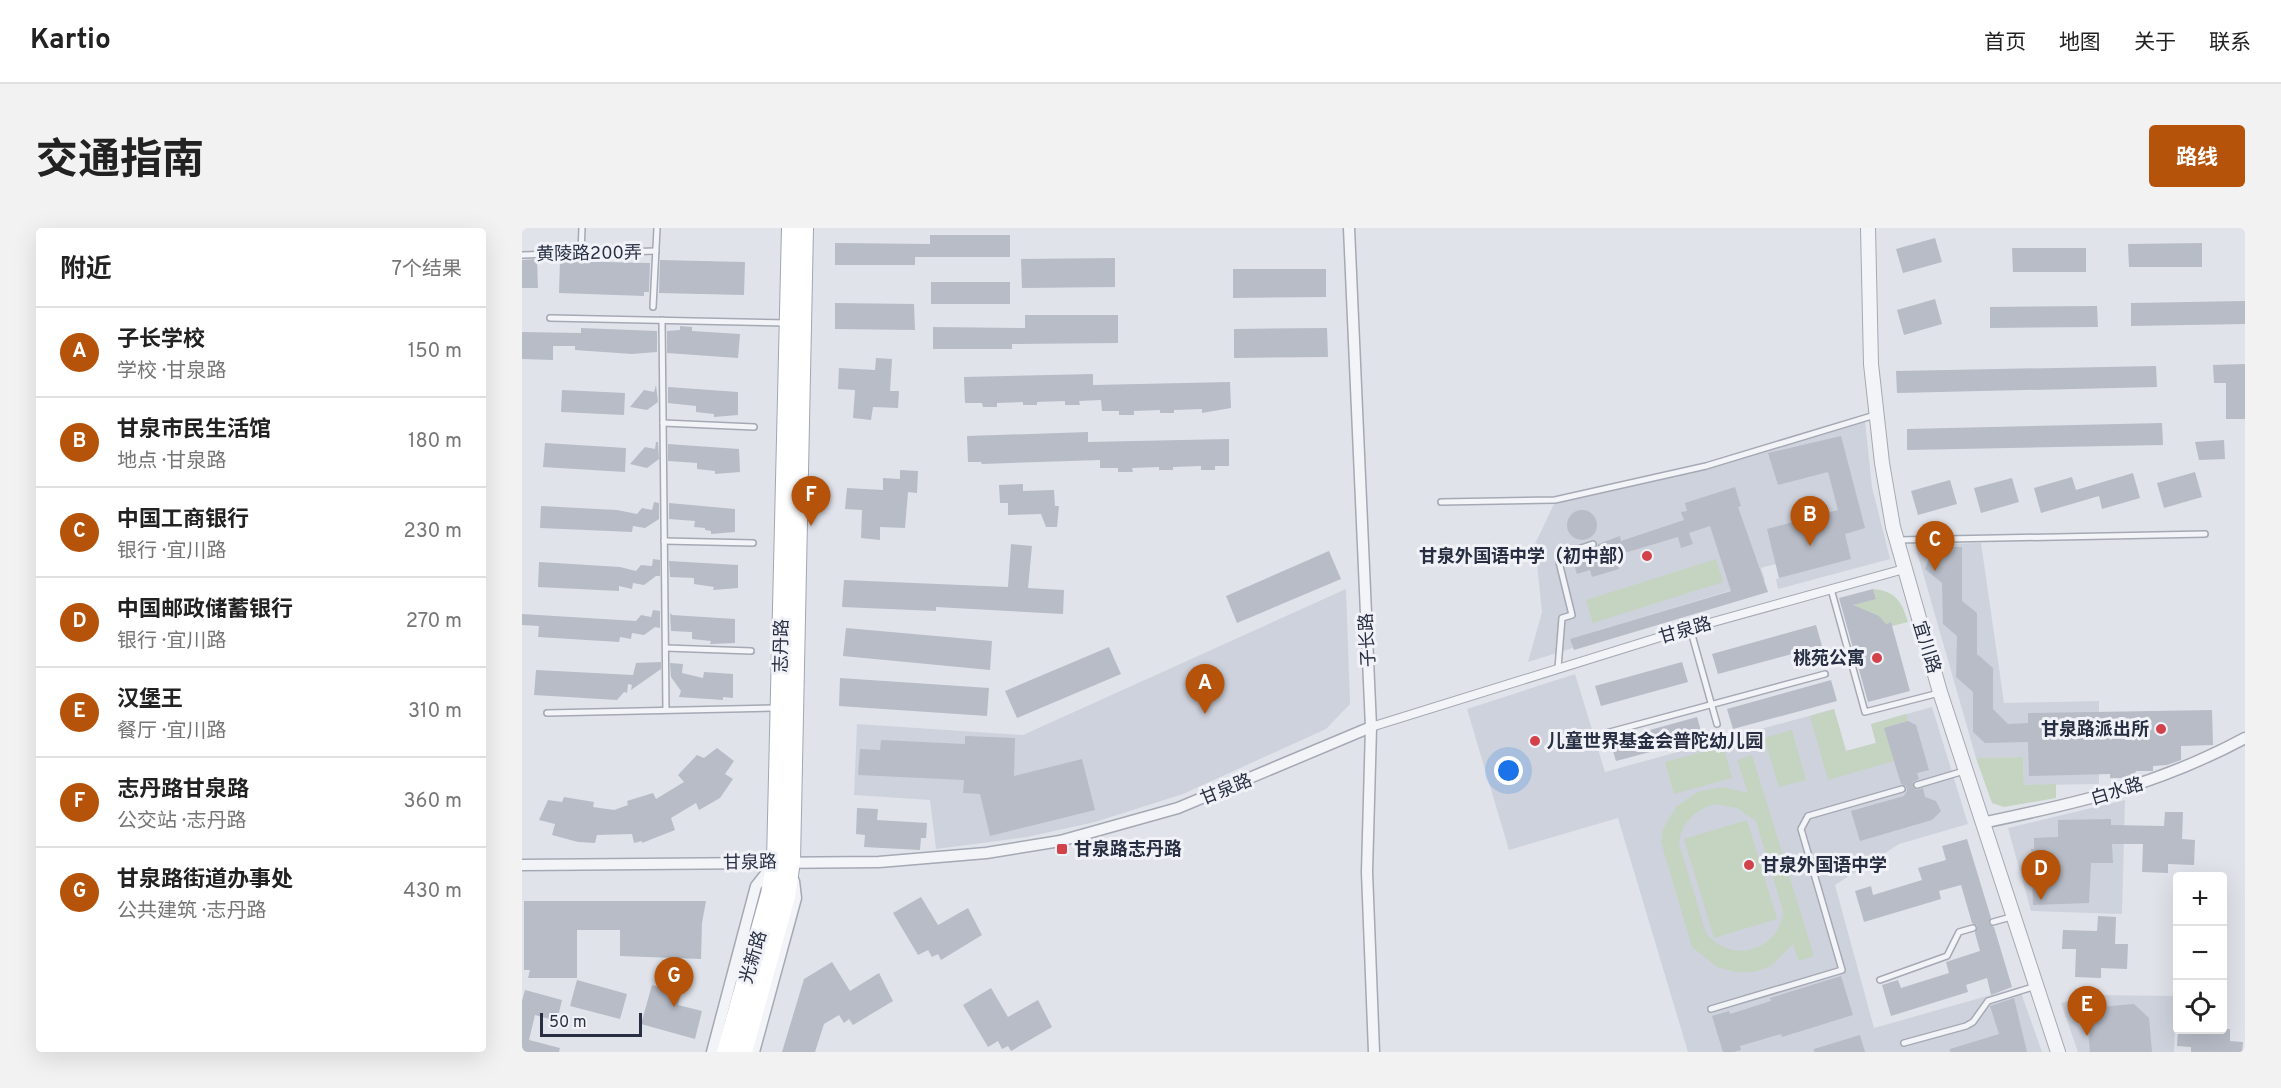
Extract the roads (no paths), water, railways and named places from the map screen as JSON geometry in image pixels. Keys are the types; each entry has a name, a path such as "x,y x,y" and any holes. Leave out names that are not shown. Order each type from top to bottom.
{"main road":[{"name":"志丹路","path":"784,861 780,708 790,228"},
{"name":"志丹路","path":"784,861 804,228"},
{"name":"光新路","path":"726,1052 770,894 784,861"},
{"name":"光新路","path":"743,1052 786,896 784,861"}],"street":[{"name":"子长路","path":"1349,228 1371,728 1367,872 1374,1052"},
{"name":"宜川路","path":"1868,228 1871,364 1875,415 1896,540 1940,692 2058,1052"},
{"name":"甘泉路","path":"522,865 879,862 937,859 1060,841 1178,808 1371,728 1690,628 1904,569"},
{"name":"白水路","path":"1982,823 2081,802 2143,784 2183,769 2245,738"},
{"path":"712,1052 756,886 784,861"},
{"name":"志丹路","path":"754,1052 796,898 784,861"}],"lane":[{"path":"581,253 582,228"},
{"path":"653,307 657,228"},
{"name":"黄陵路200弄","path":"522,255 656,251"},
{"path":"550,318 789,323"},
{"path":"662,320 666,710"},
{"path":"1441,502 1555,500 1706,466 1875,415"},
{"path":"663,423 754,427"},
{"path":"1896,540 2205,534"},
{"path":"664,542 753,543"},
{"path":"1558,668 1562,618 1572,615 1559,562 1563,554 1593,544"},
{"path":"1831,589 1866,712 1940,692"},
{"path":"1690,628 1717,724"},
{"path":"666,648 751,651"},
{"path":"1606,733 1825,674"},
{"path":"547,713 780,708"},
{"path":"1917,785 1966,771"},
{"path":"1712,1009 1842,970 1801,830 1808,816 1902,789"},
{"path":"1993,922 2013,917"},
{"path":"1880,980 1947,956 1959,932 1973,928"},
{"path":"1904,1043 1966,1026 1973,1022 1988,1001 2036,986"}],"place":[{"name":"志丹路甘泉路","path":"811,526"},
{"name":"甘泉市民生活馆","path":"1810,546"},
{"name":"甘泉外国语中学（初中部）","path":"1647,556"},
{"name":"中国工商银行","path":"1935,571"},
{"name":"桃苑公寓","path":"1877,658"},
{"name":"子长学校","path":"1205,714"},
{"name":"甘泉路派出所","path":"2161,729"},
{"name":"儿童世界基金会普陀幼儿园","path":"1535,741"},
{"name":"甘泉路志丹路","path":"1062,849"},
{"name":"甘泉外国语中学","path":"1749,865"},
{"name":"中国邮政储蓄银行","path":"2041,900"},
{"name":"甘泉路街道办事处","path":"674,1007"},
{"name":"汉堡王","path":"2087,1036"}]}
